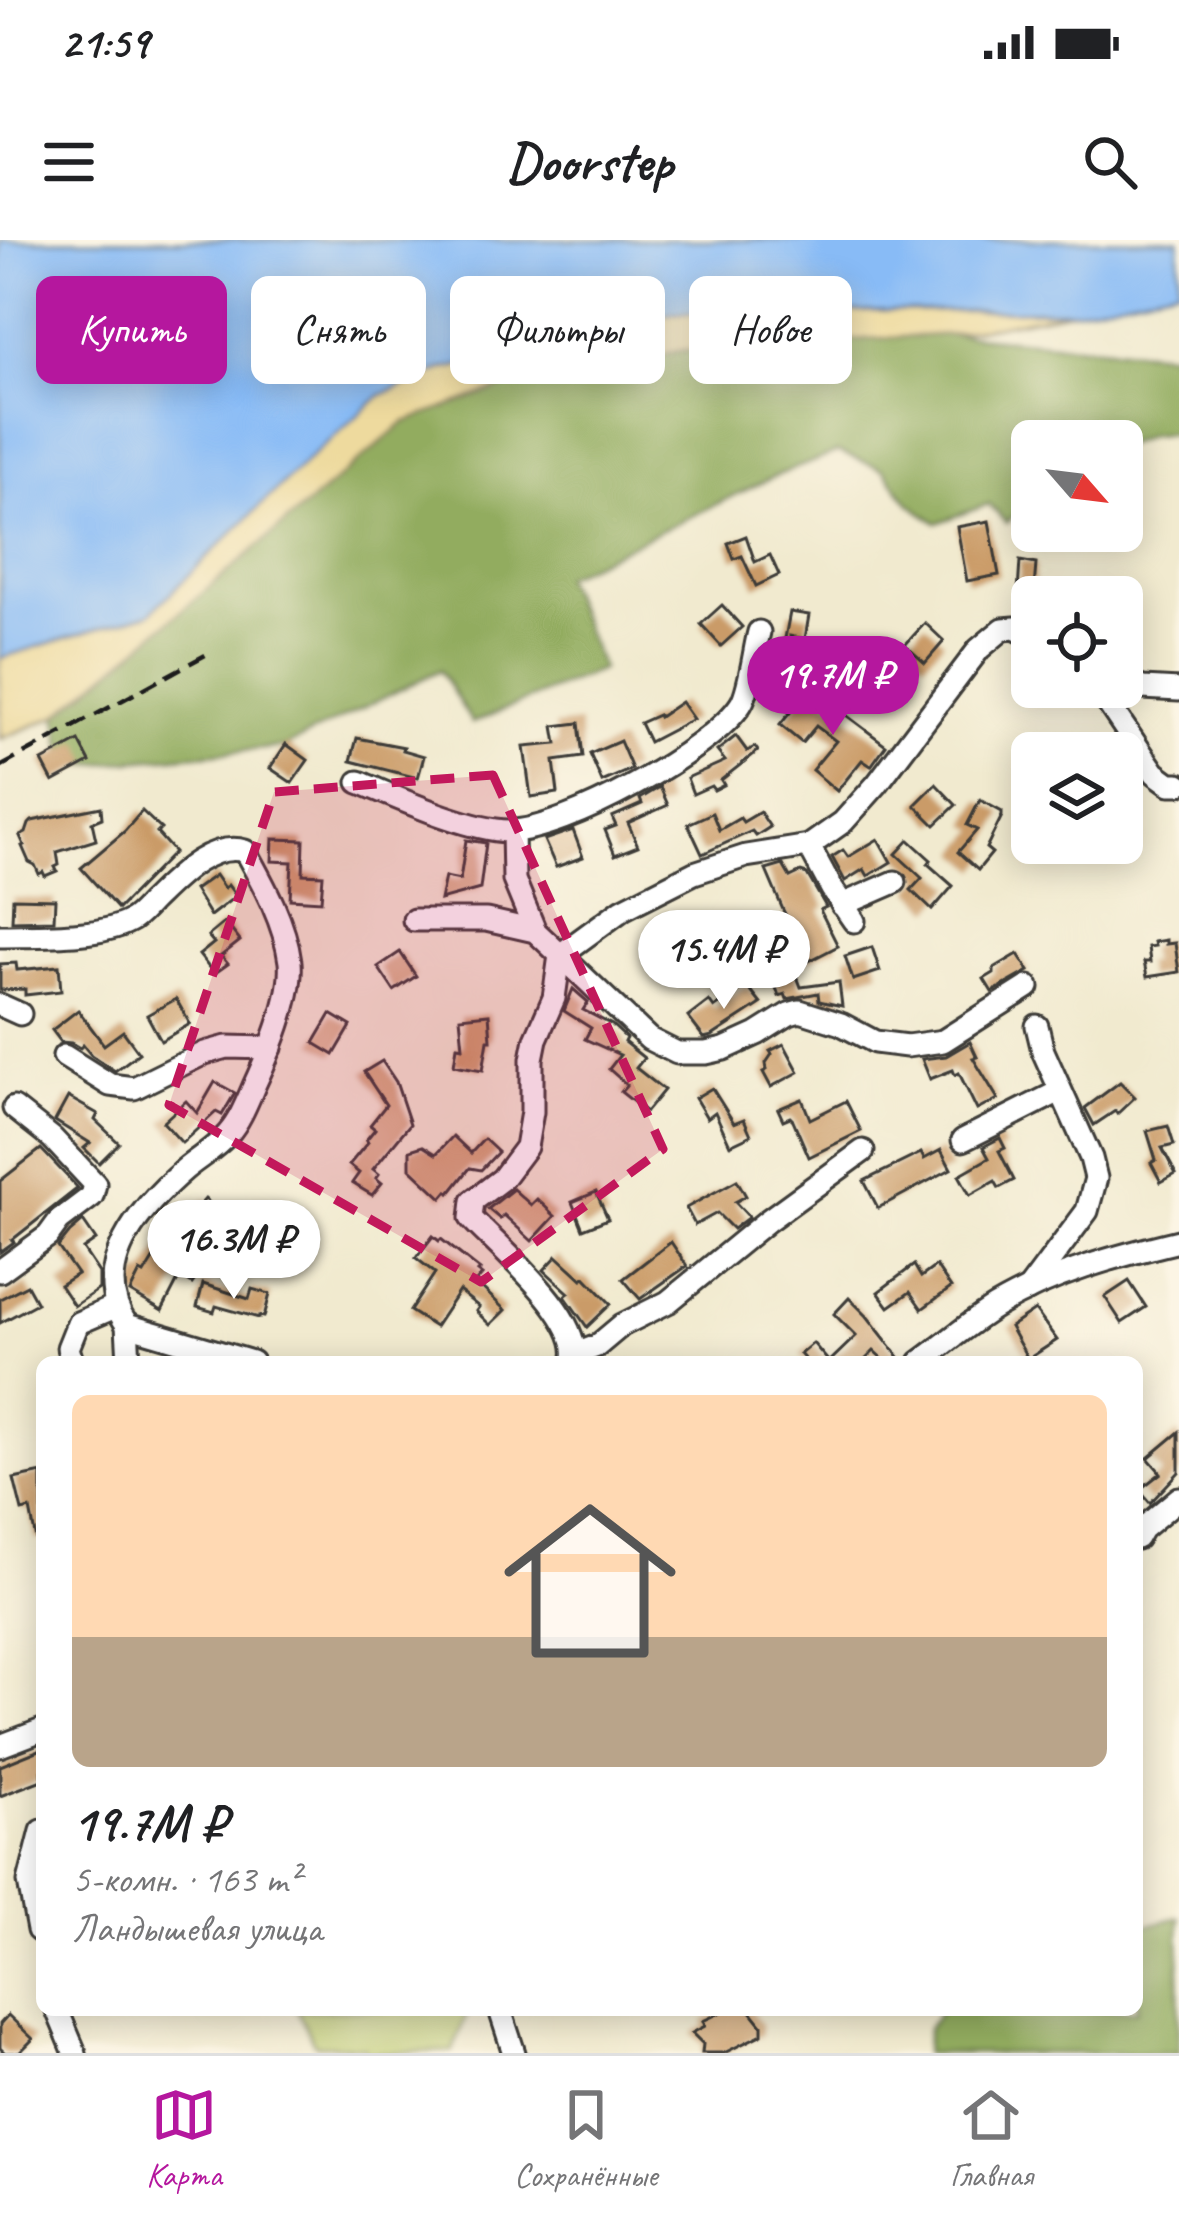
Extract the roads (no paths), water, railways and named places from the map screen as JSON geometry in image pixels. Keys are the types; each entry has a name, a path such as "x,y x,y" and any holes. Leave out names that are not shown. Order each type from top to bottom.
{"street":[{"path":"574,1356 571,1329 539,1286 471,1218 470,1208 502,1179 526,1147 532,1112 532,1059 554,998 560,955 623,910 694,873 746,856 809,845 843,822 979,649 1011,628"},
{"path":"359,782 490,828 513,831 554,820 656,775 707,739 742,703 759,632"},
{"path":"1143,688 1179,690"},
{"path":"1111,708 1155,773 1174,784"},
{"path":"513,831 514,880 535,932 649,1039 677,1053 724,1049 800,1012 841,1024 875,1042 907,1046 943,1041 1028,987"},
{"path":"809,845 848,913 895,881"},
{"path":"0,935 62,935 132,920 206,856 230,847 245,851 282,929 290,965 284,1006 241,1114 227,1135 147,1204 122,1245 110,1277 128,1356"},
{"path":"414,920 486,920 535,932"},
{"path":"1028,1290 1087,1211 1096,1178 1037,1027"},
{"path":"64,1056 110,1085 134,1088 205,1053 227,1047 271,1048"},
{"path":"963,1140 1060,1091"},
{"path":"0,1271 92,1196 95,1184 52,1138 14,1108"},
{"path":"578,1356 622,1325 668,1302 767,1220 862,1151"},
{"path":"928,1356 994,1308 1028,1290 1081,1268 1179,1241"},
{"path":"70,1356 68,1348 79,1323 121,1316 236,1356"},
{"path":"1143,1528 1179,1498"},
{"path":"0,1746 36,1732"},
{"path":"36,1855 29,1882 36,1914"},
{"path":"60,2016 75,2053"},
{"path":"502,2016 514,2053"}],"water":[{"path":"0,240 1179,240 1179,287 1074,310 852,312 852,276 689,276 689,313 665,314 665,276 450,276 450,368 426,376 426,276 251,276 251,384 408,384 381,395 303,464 150,613 0,658"}],"railway":[{"path":"0,767 209,653"}]}
